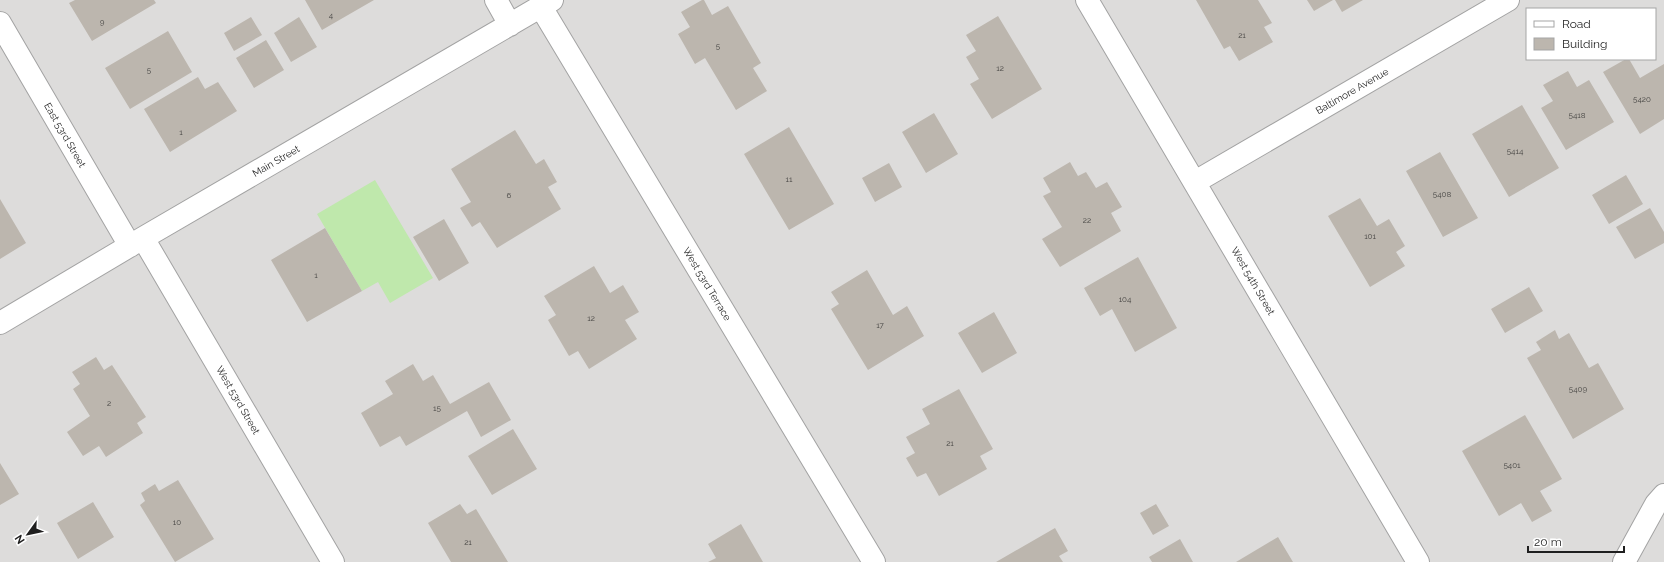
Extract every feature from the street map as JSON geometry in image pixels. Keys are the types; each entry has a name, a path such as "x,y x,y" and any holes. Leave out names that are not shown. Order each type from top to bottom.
{"street":[{"path":"496,0 510,24"},
{"name":"West 54th Street","path":"1087,0 1418,562"},
{"name":"Baltimore Avenue","path":"1195,182 1508,0"},
{"name":"Main Street","path":"0,323 546,3"},
{"name":"West 53rd Terrace","path":"546,3 874,562"},
{"name":"East 53rd Street","path":"0,23 136,242"},
{"name":"West 53rd Street","path":"136,242 333,562"},
{"path":"1624,562 1656,504 1664,495"}],"shaded area":[{"path":"0,0 1664,0 1664,562 0,562"}],"green space":[{"path":"375,180 433,278 390,303 378,282 362,291 317,214"}],"building":[{"path":"75,0 154,0 156,3 92,41 69,3"},
{"path":"305,0 374,0 322,30"},
{"path":"704,0 712,15 728,6 761,63 753,68 767,91 736,110 705,58 695,64 678,34 690,27 681,12"},
{"path":"1196,0 1258,0 1272,23 1264,27 1273,42 1239,61 1230,46 1224,49"},
{"path":"1307,0 1333,0 1314,11"},
{"path":"1335,0 1363,0 1342,12"},
{"path":"998,16 1042,89 992,119 970,84 979,79 966,57 976,51 966,35"},
{"path":"251,17 262,35 234,51 224,33"},
{"path":"299,17 317,47 291,62 274,33"},
{"path":"168,31 192,72 130,109 105,68"},
{"path":"266,40 284,70 254,88 236,58"},
{"path":"1624,60 1630,60 1640,78 1664,64 1664,119 1640,134 1603,72"},
{"path":"1568,71 1577,87 1589,80 1614,122 1566,150 1541,108 1553,101 1543,85"},
{"path":"198,77 205,89 218,82 237,111 170,152 144,109"},
{"path":"1522,105 1559,168 1509,197 1472,134"},
{"path":"934,113 958,154 926,173 902,132"},
{"path":"789,127 834,204 789,230 744,154"},
{"path":"515,130 536,164 544,159 557,182 548,187 561,209 497,248 480,222 472,227 460,208 471,202 451,169"},
{"path":"1440,152 1478,218 1443,237 1406,171"},
{"path":"1070,162 1078,176 1086,172 1096,188 1107,182 1122,207 1111,213 1121,231 1060,267 1042,239 1062,227 1043,196 1051,192 1043,178"},
{"path":"889,163 902,187 875,202 862,178"},
{"path":"1626,175 1643,204 1609,224 1592,195"},
{"path":"1360,198 1377,226 1389,219 1405,246 1396,252 1405,266 1370,287 1328,216"},
{"path":"0,199 26,243 0,259"},
{"path":"1650,208 1664,232 1664,243 1635,259 1616,227"},
{"path":"444,219 469,263 439,281 413,237"},
{"path":"325,228 362,291 307,322 271,260"},
{"path":"1138,257 1177,328 1135,352 1112,309 1100,316 1084,288"},
{"path":"594,266 610,293 623,285 639,312 625,320 637,339 589,369 578,351 569,356 548,320 556,315 544,296"},
{"path":"867,270 893,315 907,306 924,336 868,370 831,309 839,304 831,292"},
{"path":"1529,287 1543,311 1505,333 1491,309"},
{"path":"994,312 1017,353 982,373 958,333"},
{"path":"1555,330 1559,339 1569,333 1589,368 1598,363 1624,409 1573,439 1527,358 1541,350 1536,342"},
{"path":"96,357 104,370 112,365 146,417 137,423 143,433 106,457 99,446 83,456 67,432 90,416 73,389 80,384 72,372"},
{"path":"413,364 423,381 433,375 450,404 489,382 511,420 481,437 467,411 406,446 400,436 380,447 361,413 393,394 385,381"},
{"path":"959,389 993,449 980,456 987,469 939,496 926,473 917,477 906,458 915,453 906,437 930,424 922,409"},
{"path":"1525,415 1562,479 1540,491 1552,511 1532,522 1521,503 1499,516 1462,451"},
{"path":"513,429 537,469 492,495 468,456"},
{"path":"0,463 19,494 0,505"},
{"path":"178,480 214,539 175,562 140,505 145,501 141,493 155,484 159,491"},
{"path":"93,502 114,537 78,559 57,523"},
{"path":"460,504 467,514 476,509 508,562 451,562 428,523"},
{"path":"1156,504 1169,526 1153,535 1140,513"},
{"path":"741,524 763,562 708,562 716,558 708,544"},
{"path":"1055,528 1068,551 1059,556 1063,562 996,562"},
{"path":"1278,537 1293,562 1236,562"},
{"path":"1180,539 1193,562 1152,562 1149,557"}]}
